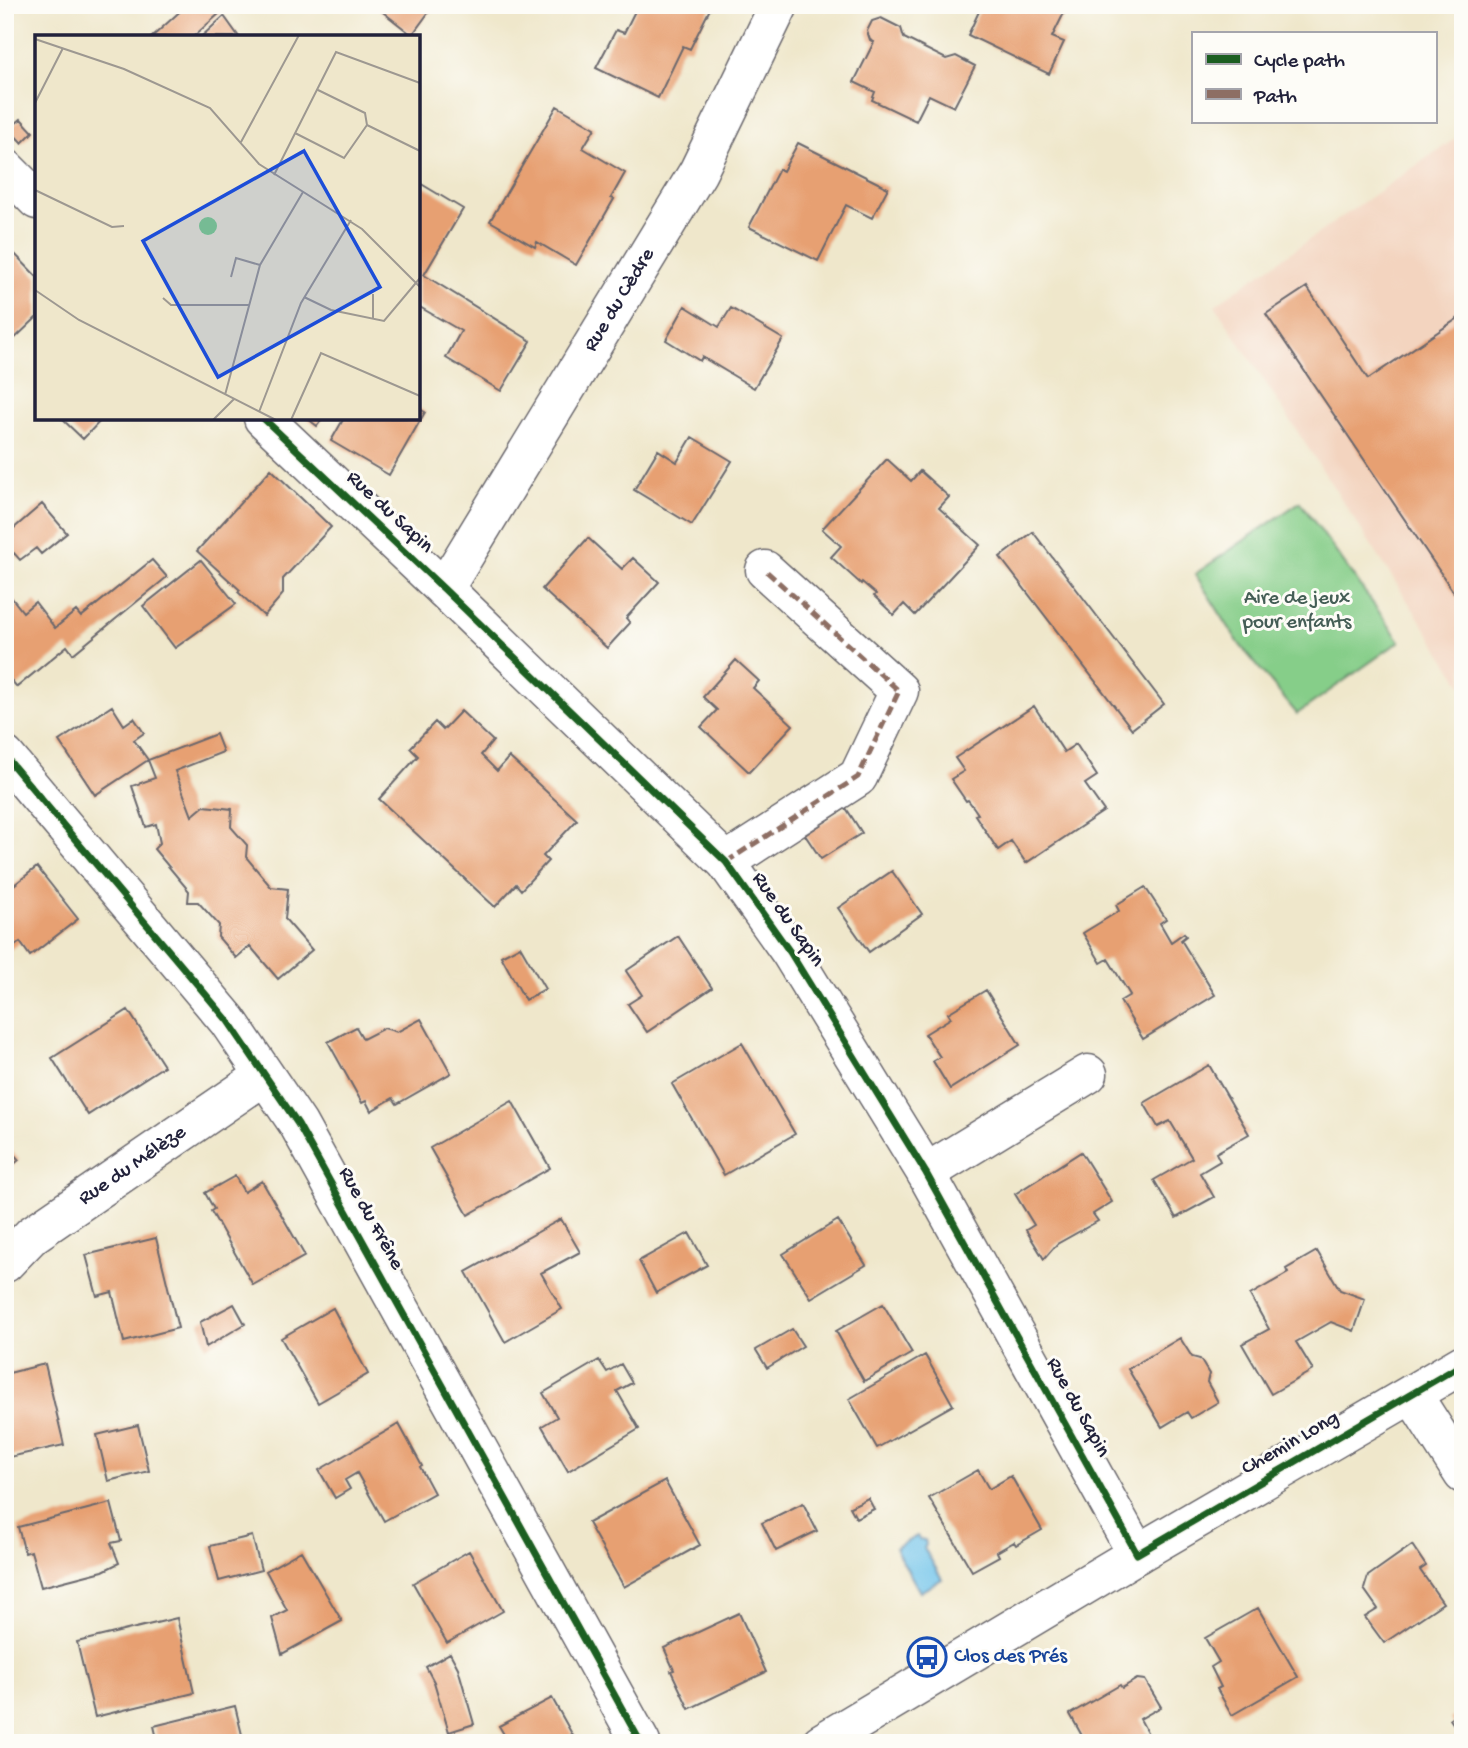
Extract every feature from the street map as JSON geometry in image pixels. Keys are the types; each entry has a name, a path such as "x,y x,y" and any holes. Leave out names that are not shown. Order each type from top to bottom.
{"street":[{"name":"Rue du Cèdre","path":"444,589 698,172 779,5"},
{"path":"5,168 35,198"},
{"name":"Rue du Sapin","path":"265,420 726,862 790,952 926,1173 1137,1554"},
{"name":"Rue du Sapin","path":"726,862 858,777 899,691 765,570"},
{"name":"Rue du Frêne","path":"5,756 228,1021 304,1136 641,1743"},
{"path":"926,1173 1088,1074"},
{"name":"Rue du Mélèze","path":"5,1263 32,1235 264,1076"},
{"name":"Chemin Long","path":"821,1743 1137,1554 1463,1364"},
{"path":"1412,1394 1463,1474"}],"shaded area":[{"path":"1463,133 1463,686 1215,305"}],"green space":[{"name":"Aire de jeux pour enfants","path":"1300,502 1400,641 1297,714 1240,645 1195,574"}],"water":[{"path":"917,1536 925,1540 924,1548 942,1579 920,1592 895,1548"}],"building":[{"path":"187,5 216,5 221,12 195,35 154,35"},
{"path":"374,5 434,5 412,35"},
{"path":"638,5 712,5 690,49 683,46 658,98 596,68 616,30 624,33"},
{"path":"982,5 996,9 998,5 1068,5 1052,37 1064,42 1049,74 968,35"},
{"path":"224,16 238,35 203,35"},
{"path":"881,18 901,28 904,38 946,59 956,56 975,66 954,107 929,95 916,121 872,100 875,92 854,82 874,42 870,40 867,31 872,21"},
{"path":"557,106 595,128 583,148 625,173 611,198 614,199 576,265 537,242 535,247 490,221"},
{"path":"21,119 33,132 22,143 9,129"},
{"path":"798,143 888,188 872,218 846,205 818,261 749,227 779,169 783,171"},
{"path":"420,183 463,209 424,275 531,341 501,391 446,358 461,331 420,307"},
{"path":"10,249 35,275 35,319 9,344 5,341 5,254"},
{"path":"1307,287 1368,379 1463,315 1463,606 1266,314"},
{"path":"685,306 719,327 731,308 783,339 754,388 702,357 700,361 666,340"},
{"path":"420,409 425,412 389,475 331,441 343,420 420,420"},
{"path":"63,420 101,420 83,439"},
{"path":"310,420 322,420 317,426"},
{"path":"692,437 732,461 692,525 634,490 658,450 677,462"},
{"path":"887,459 911,481 920,471 949,497 939,508 980,545 915,615 904,604 894,615 874,596 876,594 831,557 841,546 822,529"},
{"path":"271,469 331,527 283,579 283,594 264,616 197,551"},
{"path":"42,504 67,533 41,554 36,548 20,560 14,553 5,560 5,536"},
{"path":"1033,532 1164,704 1132,729 1000,557"},
{"path":"588,538 622,569 633,558 659,582 626,618 630,623 607,648 542,589"},
{"path":"152,560 167,577 73,654 67,646 17,687 5,673 5,593 7,592 23,612 35,602 55,628 76,611 81,617"},
{"path":"201,560 236,604 175,648 143,606"},
{"path":"736,660 759,681 753,688 793,725 749,772 701,727 717,710 703,697"},
{"path":"112,706 124,725 134,718 144,733 134,740 148,760 95,795 59,741"},
{"path":"1034,706 1064,752 1076,744 1097,776 1085,784 1104,811 1026,863 1011,841 998,850 975,815 978,814 951,779 964,771 955,758"},
{"path":"461,711 493,741 481,755 497,771 509,757 577,820 543,856 548,861 521,890 516,884 495,907 379,799 418,756 410,748 435,722 443,730"},
{"path":"216,734 223,752 175,771 192,816 204,806 232,809 231,827 247,845 246,857 271,887 288,889 285,919 312,950 278,979 250,946 236,958 218,937 219,925 198,902 188,902 189,891 154,849 160,843 156,824 146,827 132,786 155,778 148,760"},
{"path":"846,808 862,833 821,859 805,835"},
{"path":"37,867 78,919 30,956 20,942 6,953 5,892"},
{"path":"892,871 922,914 869,952 838,908"},
{"path":"1145,887 1166,919 1160,923 1171,942 1184,933 1186,936 1181,940 1215,995 1143,1039 1120,1001 1130,995 1108,959 1101,963 1083,933 1119,911 1116,905"},
{"path":"678,936 712,988 647,1032 628,1004 642,995 626,971"},
{"path":"520,946 545,989 525,1000 501,956"},
{"path":"986,990 1020,1045 950,1089 933,1061 940,1057 925,1034 951,1018 948,1013"},
{"path":"128,1010 164,1066 88,1115 52,1058"},
{"path":"421,1019 451,1073 397,1104 393,1098 371,1111 366,1101 362,1103 328,1042 356,1027 363,1039 384,1028 397,1032"},
{"path":"742,1043 795,1134 724,1175 672,1084"},
{"path":"1209,1065 1249,1134 1216,1153 1220,1161 1200,1173 1214,1197 1176,1218 1154,1180 1192,1158 1170,1121 1158,1127 1144,1103"},
{"path":"512,1101 550,1168 468,1215 430,1148"},
{"path":"5,1144 19,1160 5,1172"},
{"path":"1081,1152 1112,1202 1093,1214 1098,1221 1057,1244 1044,1259 1026,1230 1034,1225 1015,1194"},
{"path":"235,1176 244,1192 262,1181 305,1256 253,1285 211,1211 214,1209 205,1193"},
{"path":"561,1219 580,1252 541,1273 562,1309 505,1342 466,1272"},
{"path":"838,1220 866,1265 811,1298 783,1254"},
{"path":"689,1233 707,1265 656,1293 639,1261"},
{"path":"156,1238 178,1328 124,1342 112,1292 97,1296 86,1255"},
{"path":"1317,1251 1340,1290 1365,1299 1354,1331 1331,1322 1296,1342 1313,1370 1271,1394 1242,1344 1269,1329 1250,1295 1288,1273 1286,1269"},
{"path":"234,1304 245,1324 206,1347 200,1322"},
{"path":"883,1304 912,1353 864,1381 836,1331"},
{"path":"333,1308 368,1374 318,1403 281,1338"},
{"path":"792,1329 803,1346 767,1368 756,1350"},
{"path":"1180,1338 1192,1357 1200,1359 1209,1374 1207,1382 1218,1402 1191,1418 1187,1412 1162,1427 1128,1369"},
{"path":"925,1355 953,1405 877,1448 849,1399"},
{"path":"599,1360 607,1372 621,1364 632,1383 617,1391 639,1429 568,1471 542,1426 557,1417 543,1393"},
{"path":"45,1364 64,1445 5,1458 5,1374"},
{"path":"399,1424 434,1493 384,1521 357,1473 345,1480 350,1489 335,1498 319,1470"},
{"path":"138,1425 149,1471 108,1481 97,1435"},
{"path":"978,1470 989,1489 1011,1476 1042,1530 1016,1545 1014,1542 997,1552 999,1556 972,1571 929,1498"},
{"path":"665,1481 700,1545 624,1587 588,1523"},
{"path":"868,1498 874,1509 856,1518 850,1507"},
{"path":"111,1503 121,1541 111,1543 119,1563 103,1571 41,1587 31,1551 25,1553 18,1527"},
{"path":"803,1503 817,1531 776,1551 762,1523"},
{"path":"252,1536 261,1570 219,1581 210,1546"},
{"path":"1412,1545 1426,1566 1420,1570 1443,1603 1384,1643 1365,1617 1378,1609 1364,1589 1368,1576"},
{"path":"301,1551 342,1621 282,1654 272,1618 287,1610 266,1571"},
{"path":"469,1551 503,1611 447,1643 413,1583"},
{"path":"1258,1608 1298,1677 1232,1715 1217,1689 1221,1687 1211,1667 1219,1662 1205,1638"},
{"path":"739,1613 766,1672 689,1709 671,1671 674,1670 664,1648"},
{"path":"177,1618 194,1693 95,1717 77,1642"},
{"path":"450,1653 458,1668 474,1724 449,1732 434,1682 426,1667"},
{"path":"1137,1679 1145,1680 1161,1707 1140,1719 1153,1743 1086,1743 1070,1714 1120,1685 1122,1688"},
{"path":"552,1698 577,1743 509,1743 499,1726"},
{"path":"235,1706 244,1743 158,1743 154,1726"},
{"path":"1463,1711 1463,1738 1450,1719"}],"marked path":[{"path":"726,862 858,777 899,691 765,570"}],"cycle path":[{"path":"265,420 726,862 790,952 926,1173 1137,1554 1463,1364"},
{"path":"5,756 228,1021 298,1124 641,1743"}],"place":[{"name":"Clos des Prés","path":"927,1657"}]}
